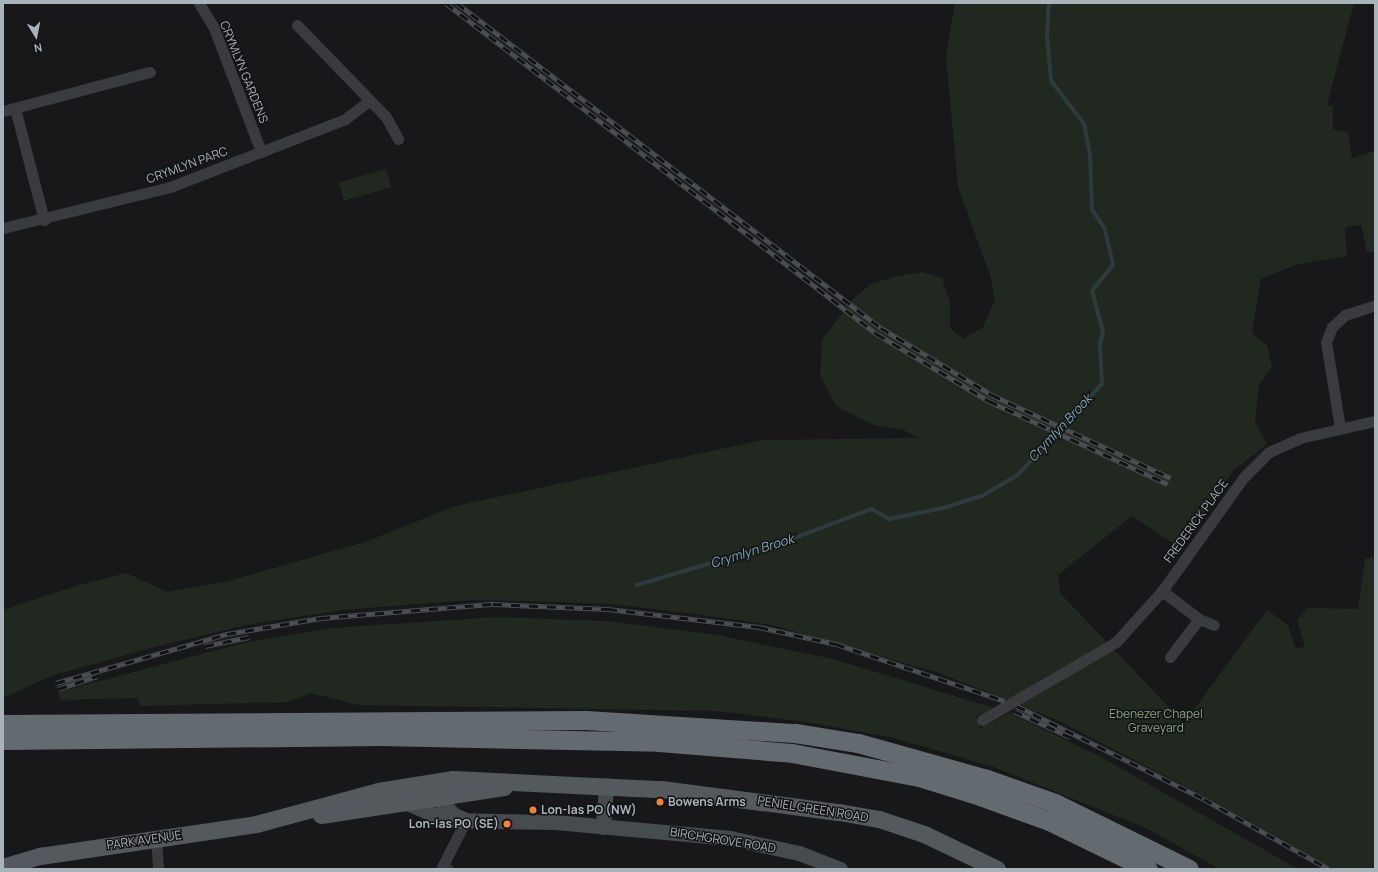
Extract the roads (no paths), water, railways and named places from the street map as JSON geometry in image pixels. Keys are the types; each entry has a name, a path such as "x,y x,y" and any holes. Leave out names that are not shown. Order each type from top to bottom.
{"highway":[{"path":"3,724 586,720 795,733 858,743 987,779 1055,803 1189,869"},
{"path":"3,740 389,736 659,742 792,753 920,777 980,796 1049,821 1148,869"}],"main road":[{"name":"PENIEL GREEN ROAD","path":"412,785 453,779 522,784 606,785 797,805 879,819 924,834 997,869"},
{"name":"PENIEL GREEN ROAD","path":"441,798 522,784"},
{"path":"412,785 441,798 454,815 466,820"},
{"name":"PARK AVENUE","path":"285,817 412,785"},
{"path":"603,826 606,785"},
{"name":"PARK AVENUE","path":"3,867 40,856 156,839 285,817 441,798"},
{"name":"BIRCHGROVE ROAD","path":"408,803 435,817 466,820 603,826 765,844 840,869"}],"street":[{"name":"CRYMLYN GARDENS","path":"199,3 214,28 261,152"},
{"path":"297,25 386,117 398,139"},
{"path":"3,111 150,72"},
{"name":"CRYMLYN PARC","path":"3,228 44,220 170,187 345,119 370,100"},
{"path":"15,108 44,220"},
{"path":"1340,428 1326,342 1332,327 1346,315 1375,305"},
{"name":"FREDERICK PLACE","path":"982,720 1060,676 1116,642 1162,590 1244,477 1269,452 1300,438 1340,428 1375,422"},
{"path":"1162,590 1199,619 1214,625"},
{"path":"1170,656 1199,619"},
{"path":"441,869 466,820"},
{"path":"156,839 158,869"}],"waterway":[{"name":"Crymlyn Brook","path":"637,585 789,540 872,509 889,519 943,508 982,496 1018,475 1102,384 1100,345 1103,332 1092,291 1113,265 1105,229 1092,210 1090,155 1084,124 1051,81 1047,37 1049,3"}],"railway":[{"path":"446,3 877,334 989,401 1168,484"},
{"path":"457,3 881,328 992,395 1171,478"},
{"path":"56,683 227,634 321,618 493,604 608,609 759,627 836,644 1005,701"},
{"path":"205,646 249,637"},
{"path":"58,689 97,676"},
{"path":"1017,706 1204,799 1329,869"},
{"path":"1014,711 1070,737"}],"place":[{"name":"Bowens Arms","path":"660,802"},
{"name":"Lon-las PO (NW)","path":"533,810"},
{"name":"Lon-las PO (SE)","path":"507,824"}],"park label":[{"name":"Ebenezer Chapel Graveyard","path":"1156,721"}]}
